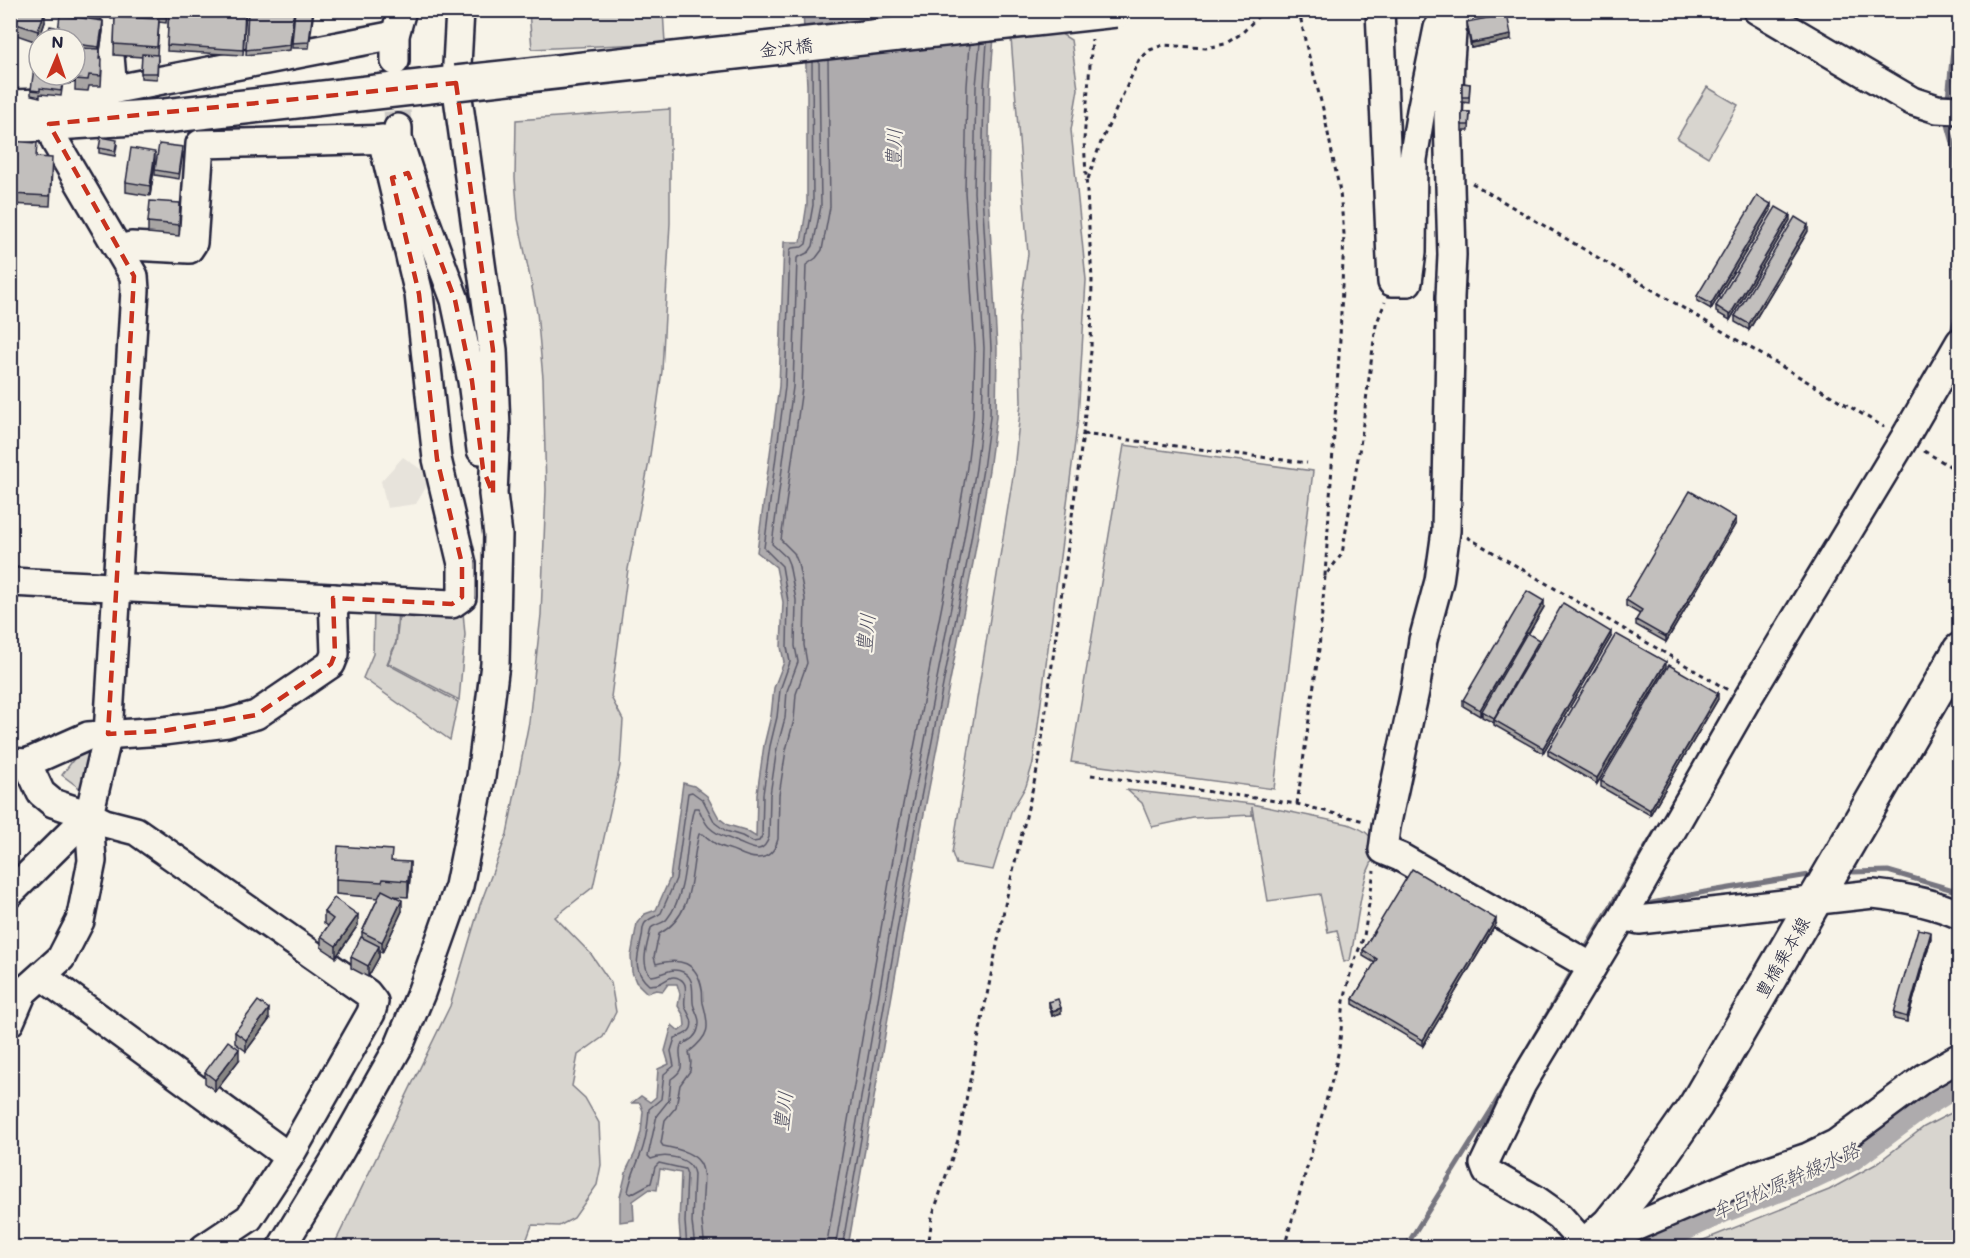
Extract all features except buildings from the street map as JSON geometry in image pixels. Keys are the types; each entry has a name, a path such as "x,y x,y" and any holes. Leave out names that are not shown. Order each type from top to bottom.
{"main road":[{"name":"金沢橋","path":"10,126 165,116 1116,10"},
{"name":"豊橋乗本線","path":"1592,1239 1641,1184 1696,1105 1959,650"}],"street":[{"path":"107,10 113,90"},
{"path":"281,1248 339,1153 399,1046 421,993 459,886 481,777 495,664 498,535 493,494 496,429 493,350 456,83 460,10"},
{"path":"1380,10 1400,282"},
{"path":"1445,15 1491,10"},
{"path":"1757,10 1912,101 1937,109 1959,110"},
{"path":"1400,282 1412,252 1413,159 1421,111 1445,15"},
{"path":"1445,15 1450,61 1448,117 1452,255 1446,531 1439,581 1423,640 1385,838 1400,857 1582,961"},
{"path":"10,104 45,103 397,36"},
{"path":"10,1022 23,992 61,958 80,921 92,861 89,815 108,734 135,290 134,276 56,143 49,124"},
{"path":"393,136 455,300 472,381 483,469 493,494"},
{"path":"119,249 131,246 189,249 193,243 200,144 393,136"},
{"path":"10,582 452,604 462,597 462,564 437,459 419,294 393,136"},
{"path":"1959,342 1904,439 1746,701 1623,916 1582,961 1484,1164 1487,1172 1535,1199 1592,1239 1632,1228 1835,1144 1924,1078 1959,1057"},
{"path":"204,1248 249,1218 289,1157 374,1002 367,993 136,831 105,823 53,803 41,793 19,763 88,736 163,731 226,723 256,715 331,664 335,654 333,598"},
{"path":"10,893 89,815"},
{"path":"1623,916 1639,920 1873,894 1901,897 1949,910 1959,915"},
{"path":"42,976 289,1157"}],"path":[{"path":"1087,181 1101,141 1138,60 1150,50 1163,45 1206,48 1225,44 1242,33 1264,10"},
{"path":"1297,804 1319,649 1340,339 1344,234 1340,192 1299,10"},
{"path":"928,1248 932,1217 958,1140 1006,900 1039,762 1083,434 1091,351 1092,280 1084,140 1092,38"},
{"path":"1450,178 1464,178 1959,472"},
{"path":"1325,576 1342,554 1360,446 1376,325 1400,282"},
{"path":"1083,434 1307,463"},
{"path":"1446,531 1458,532 1746,701"},
{"path":"1091,775 1297,804 1385,838 1374,870 1364,936 1351,970 1344,1001 1334,1073 1284,1248"}],"highlighted area":[{"path":"456,83 493,350 493,494 483,469 472,381 455,300 408,173 392,178 419,294 437,459 462,564 462,597 452,604 333,598 335,654 331,664 256,715 163,731 108,734 134,276 49,124"}],"shaded area":[{"path":"529,11 663,11 665,43 532,49"},
{"path":"1011,11 1045,24 1071,40 1078,89 1071,130 1086,280 1078,419 1033,763 1026,786 1011,812 993,870 956,864 952,853 1014,470 1021,402 1019,319 1028,254 1011,38"},
{"path":"1707,87 1738,105 1708,157 1677,138"},
{"path":"670,109 670,223 662,371 649,462 628,569 611,697 623,720 620,766 593,887 555,917 591,954 611,983 616,1012 603,1037 578,1055 572,1086 585,1098 599,1123 601,1165 597,1185 574,1218 559,1226 532,1225 524,1247 333,1247 450,1006 480,905 507,834 529,722 541,615 546,490 543,378 537,312 518,219 515,178 516,120"},
{"path":"1124,445 1313,471 1274,789 1071,762"},
{"path":"403,457 432,477 416,504 387,508 381,481"},
{"path":"374,608 398,609 396,642 387,664 458,702 450,740 363,678 373,654"},
{"path":"400,609 463,612 465,635 459,700 388,663 396,644"},
{"path":"82,748 97,760 89,795 62,775"},
{"path":"1127,790 1252,804 1348,824 1366,833 1373,842 1374,854 1364,883 1350,960 1344,962 1337,930 1328,932 1320,894 1268,901 1252,807 1252,815 1193,818 1152,827 1142,803"},
{"path":"1959,1109 1959,1247 1686,1247 1829,1190 1876,1164 1924,1127"}],"water":[{"name":"豊川","path":"803,11 996,11 990,87 988,192 997,348 996,417 973,563 920,834 848,1247 681,1247 679,1223 681,1173 660,1169 657,1190 650,1189 633,1201 634,1220 620,1222 620,1197 627,1169 635,1153 641,1132 643,1111 640,1103 632,1103 641,1096 650,1102 656,1097 658,1069 669,1064 665,1051 672,1025 679,1031 685,1026 684,1016 678,1006 680,994 677,984 668,984 663,991 656,990 647,993 636,982 632,972 631,956 637,923 645,914 656,910 670,878 683,783 694,786 707,796 719,818 728,825 745,830 756,837 757,794 764,745 771,716 774,688 784,662 781,647 783,602 776,567 757,552 779,386 784,242 801,242 807,204 807,85"}],"waterway":[{"path":"1948,98 1957,10"},
{"path":"1947,121 1955,150 1956,317 1951,336"},
{"path":"1583,953 1661,822"},
{"path":"1853,872 1888,871 1960,892"},
{"path":"1652,903 1809,875"},
{"path":"1405,1248 1492,1109 1575,967"},
{"name":"牟呂松原幹線水路","path":"1633,1248 1723,1206 1810,1174 1850,1155 1920,1103 1960,1078"}],"tunnel":[{"path":"395,70 398,128"}]}
